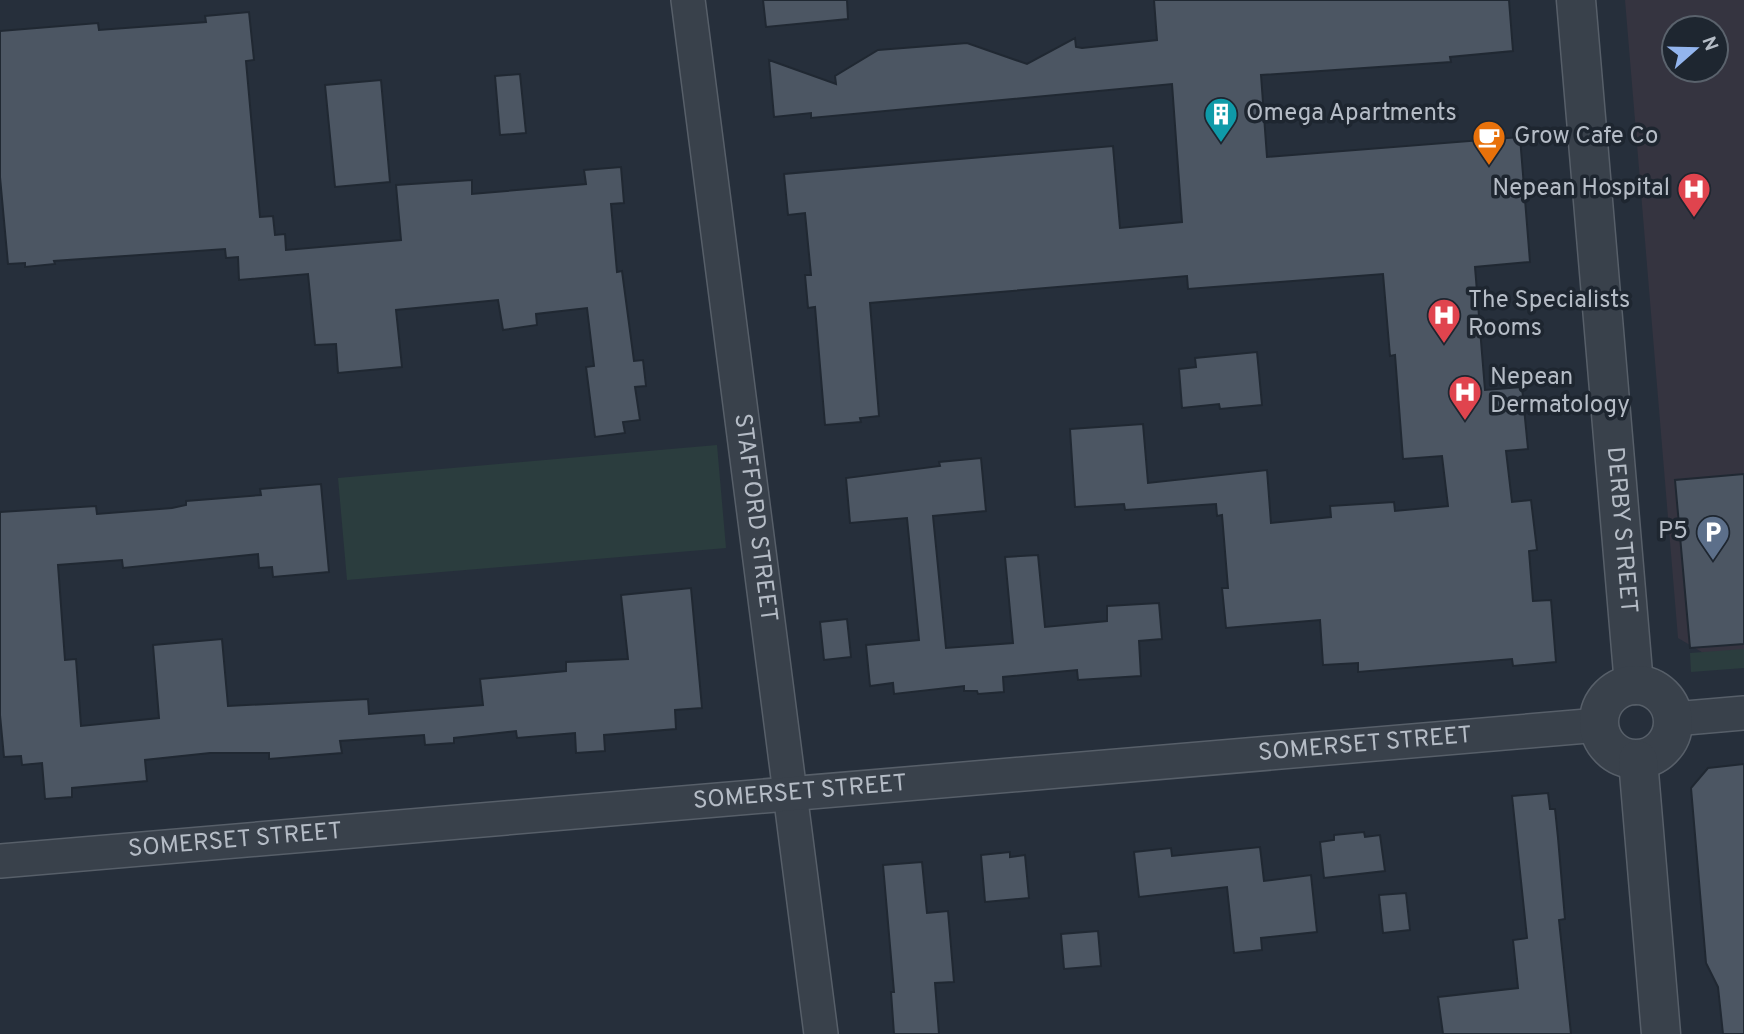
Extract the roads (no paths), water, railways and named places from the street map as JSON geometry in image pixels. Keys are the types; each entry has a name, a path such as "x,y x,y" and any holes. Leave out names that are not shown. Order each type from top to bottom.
{"street":[{"name":"STAFFORD STREET","path":"688,0 821,1034"},
{"name":"DERBY STREET","path":"1576,0 1634,685"},
{"path":"1634,685 1656,690 1671,708 1674,719 1673,729 1665,747 1648,758 1638,760 1616,754 1602,736 1599,725 1604,702 1612,693 1634,685"},
{"path":"1674,719 1744,713"},
{"name":"SOMERSET STREET","path":"0,862 1599,725"},
{"path":"1638,760 1661,1034"}],"place":[{"name":"Omega Apartments","path":"1221,144"},
{"name":"Grow Cafe Co","path":"1489,167"},
{"name":"Nepean Hospital","path":"1694,219"},
{"name":"The Specialists Rooms","path":"1444,345"},
{"name":"Nepean Dermatology","path":"1465,422"},
{"name":"P5","path":"1713,562"}]}
